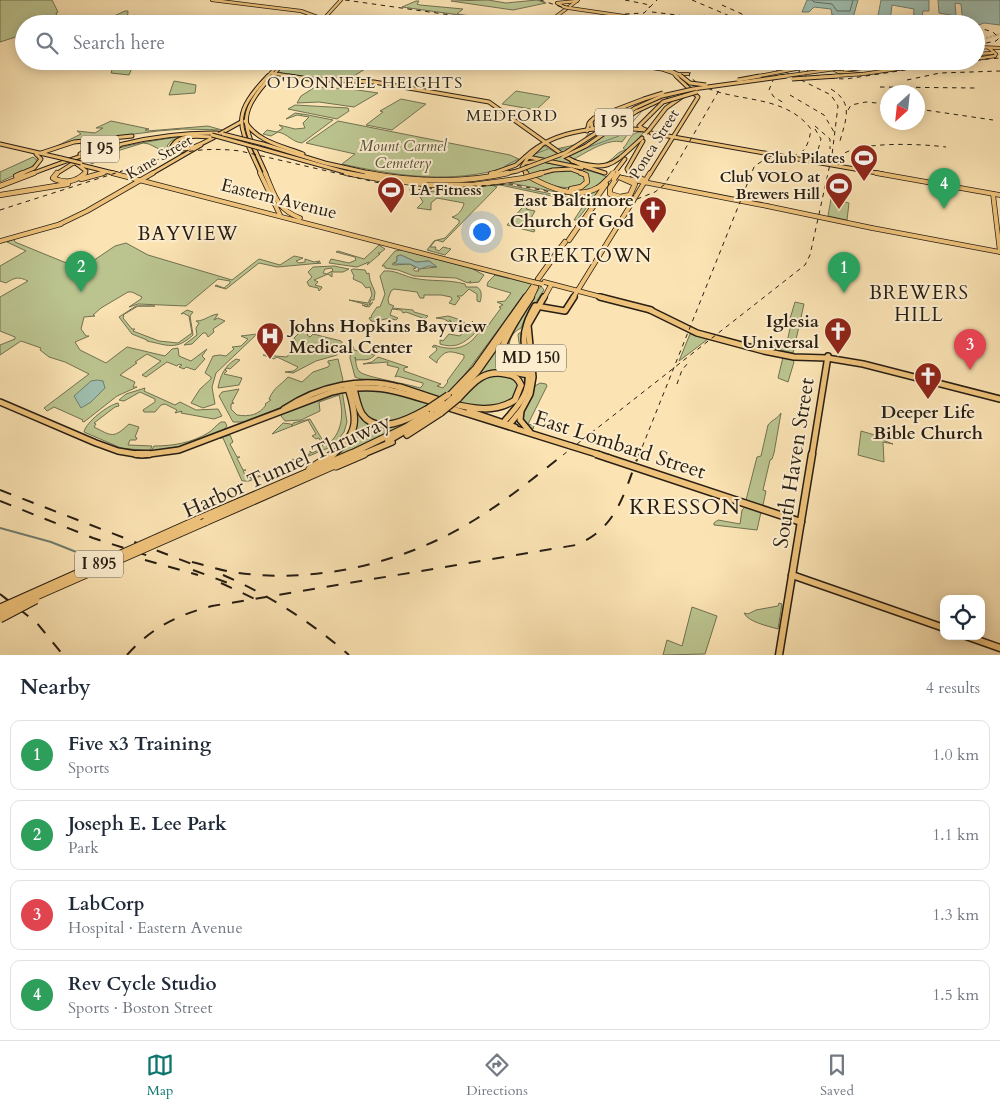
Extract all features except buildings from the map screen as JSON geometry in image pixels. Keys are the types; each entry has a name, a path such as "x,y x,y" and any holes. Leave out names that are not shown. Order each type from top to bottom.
{"highway":[{"path":"989,48 992,53"},
{"path":"985,54 992,53 994,49 999,48"},
{"path":"670,70 695,84 721,83"},
{"name":"Harbor Tunnel Thruway","path":"689,94 721,83 786,70"},
{"name":"Harbor Tunnel Thruway","path":"614,175 626,162 648,131 671,106 689,94 705,88 790,70"},
{"path":"770,79 811,70"},
{"path":"835,70 858,74 872,70"},
{"name":"I 95","path":"0,186 121,142 177,132 216,133 263,144 288,150 292,154 362,176 418,184 473,183 518,173 565,153 649,101 678,92 837,70"},
{"name":"I 95","path":"715,87 764,82 838,70"},
{"path":"764,82 890,70"},
{"path":"678,75 688,74"},
{"path":"587,131 591,120 657,94 715,87"},
{"path":"634,129 657,106 666,100 715,87"},
{"path":"591,120 591,126 600,131"},
{"path":"243,122 256,134 288,150"},
{"path":"641,124 639,128 648,131"},
{"path":"41,153 74,142 177,132"},
{"name":"I 95","path":"0,186 124,145 171,136 211,137 245,143 281,155 292,154 366,173 414,180 463,181 518,173"},
{"path":"184,149 211,137"},
{"path":"188,153 189,151 184,149 174,148 172,144 184,138 211,137"},
{"path":"572,161 590,166 611,165 620,160 642,140"},
{"path":"642,140 627,169 631,175 644,183"},
{"name":"Harbor Tunnel Thruway","path":"0,616 205,522 402,437 453,396 477,372 593,204 642,140"},
{"path":"26,176 82,153 89,146 79,143 64,147 57,153 60,159"},
{"path":"79,164 86,171 81,177 67,181 59,181 53,178 54,174 68,166 124,145"},
{"path":"49,156 62,146"},
{"path":"0,186 36,166 41,159 36,154"},
{"path":"527,158 523,164 523,170 527,177 548,186 567,191 586,192 597,189 614,175"},
{"path":"414,180 480,177 511,168 527,158"},
{"path":"523,164 530,161 541,161"},
{"path":"418,184 464,185 527,177 568,168 578,170 586,175 588,181 586,185 575,189 548,186"},
{"path":"84,179 100,169"},
{"path":"0,195 63,185 106,172"},
{"path":"614,175 635,184 630,195 620,197 610,194 614,175"},
{"path":"528,375 511,370 501,363 500,356 511,332 539,283"},
{"name":"Harbor Tunnel Thruway","path":"453,396 539,283"},
{"path":"511,370 521,369 526,362"},
{"path":"349,386 361,413 378,423 388,424 404,422 434,411 453,396 479,378 490,373 500,372 512,376 518,380 521,387 518,397 510,402 494,408 480,410 463,407 400,387"},
{"path":"288,481 337,451 349,438 356,421 349,386"},
{"name":"Harbor Tunnel Thruway","path":"0,608 382,440 434,411"},
{"path":"0,616 75,580"}],"main road":[{"path":"212,0 299,11 311,15"},
{"path":"329,15 342,1"},
{"path":"576,1 558,3 569,8 616,15"},
{"path":"576,1 573,7 596,12"},
{"path":"558,15 576,1"},
{"path":"985,48 999,48"},
{"path":"243,122 256,94 275,70"},
{"path":"276,70 249,97 242,112 247,133 280,215"},
{"path":"661,70 678,75"},
{"path":"664,70 678,75"},
{"path":"664,70 670,70"},
{"path":"273,73 308,78 378,83 480,102 497,107 572,161 614,175 644,183 1000,252 993,194"},
{"name":"Ponca Street","path":"537,306 563,312 698,97 678,75"},
{"path":"497,107 564,158 589,171"},
{"name":"Kane Street","path":"0,241 60,224 87,211 188,153 211,137 243,122"},
{"path":"527,158 533,148 553,140 594,129 619,127 1000,196"},
{"path":"545,143 617,129 648,131"},
{"path":"539,137 553,140"},
{"name":"Eastern Avenue","path":"1,145 13,146 141,180"},
{"name":"Eastern Avenue","path":"1,145 49,156"},
{"path":"527,158 614,175"},
{"path":"527,158 584,168 644,183"},
{"name":"Eastern Avenue","path":"100,169 650,310 675,318 702,332 776,352 828,357 864,364 1000,399"},
{"path":"134,177 153,173"},
{"path":"274,199 283,210 301,219"},
{"name":"Eastern Avenue","path":"280,215 539,283"},
{"name":"MD 150","path":"508,425 521,410 530,394 532,385 533,378 528,330 530,319 546,289 539,283"},
{"name":"MD 150","path":"508,425 525,393 528,375 524,329 527,319 551,285"},
{"name":"Eastern Avenue","path":"650,310 706,336 788,356 828,357"},
{"name":"South Haven Street","path":"778,655 828,357"},
{"name":"East Lombard Street","path":"0,402 96,443 129,454 142,455 179,450 283,410 292,403 316,393 371,382 400,387 533,434 801,522"},
{"name":"East Lombard Street","path":"349,386 388,388 508,425"},
{"path":"521,410 520,420 533,434"},
{"path":"792,575 940,627"},
{"path":"977,640 1000,648"}],"green space":[{"path":"0,0 52,0 58,12 56,13 57,15 15,15 15,37 0,42"},
{"path":"488,0 506,3 537,0 546,3 513,10 451,1"},
{"path":"419,1 417,4 420,5 463,9 457,14 464,15 460,15 402,7"},
{"path":"125,11 128,11 128,15 116,15"},
{"path":"112,70 131,70 129,75 111,73"},
{"path":"280,70 364,70 349,79 308,78 278,72"},
{"path":"174,81 196,85 195,93 169,95"},
{"path":"315,87 378,93 354,107 319,102 297,103 301,96"},
{"path":"516,91 550,97 536,110 502,104"},
{"path":"401,99 426,104 392,130 366,125 383,112 380,111"},
{"path":"295,105 348,108 349,111 337,119 288,109"},
{"path":"295,113 333,120 302,143 278,132 271,136 263,134 267,130 277,132 283,128 279,125 295,129 305,128 303,123 309,117 297,115 286,119"},
{"path":"111,121 149,129 145,130 147,131 208,126 222,130 183,129 158,131 71,142 47,151 81,134 77,131 95,133 103,128 96,128"},
{"name":"Mount Carmel Cemetery","path":"338,121 510,155 521,160 511,166 493,171 455,177 399,174 342,164 355,154 306,143"},
{"path":"624,130 628,134 622,142 616,141 604,144 574,159 590,164 599,165 606,163 620,152 626,150 623,148 630,137 635,133 644,132 619,161 611,165 595,166 586,164 570,158 556,149 578,143 588,134"},
{"path":"180,137 171,141 167,146 172,150 181,151 165,152 143,143 114,152 92,164 89,162 105,152 117,148 146,142"},
{"path":"545,146 575,165 533,158 532,155"},
{"path":"33,157 38,161 30,168 0,182 0,172"},
{"path":"535,161 582,169 607,177 593,189 578,191 564,190 573,190 588,183 589,177 583,172 570,168 553,171 543,170 528,175 524,166"},
{"path":"567,169 585,175 585,184 564,187 552,185 531,177 554,170"},
{"path":"529,177 576,193 600,189 594,197 582,197 505,182"},
{"path":"503,184 591,202 577,220 574,220 585,203 500,185 494,186 497,187 443,242 437,240 445,238 459,223 459,220 452,217 459,212 464,203 437,198 431,203 431,210 417,208 423,202 420,197 426,192"},
{"name":"Club VOLO at Brewers Hill","path":"831,199 849,203 847,220 828,216"},
{"path":"528,201 533,203 526,209 535,211 526,227 535,230 534,232 507,225"},
{"path":"16,238 14,239 15,242 81,269 115,246 126,243 148,255 232,280 259,259 280,265 294,256 303,258 296,261 299,263 305,262 305,259 314,262 320,261 317,263 321,263 277,267 259,263 226,289 215,286 224,288 230,281 218,279 186,306 138,304 129,307 142,297 128,292 101,308 93,315 95,316 84,317 81,329 86,336 89,336 75,342 80,350 106,363 127,347 165,356 172,349 178,348 179,356 191,361 207,349 202,356 205,359 195,370 186,367 184,369 179,367 182,365 179,364 177,366 167,362 146,377 142,375 161,361 147,354 120,375 135,382 133,387 137,387 117,396 84,422 54,407 47,411 44,408 89,374 65,362 49,357 40,350 41,348 21,341 0,355 0,345 15,339 15,337 0,331 0,297 28,281 19,278 6,283 0,281 0,266 26,251 7,242"},
{"path":"435,241 430,247 436,247 435,249 439,251 443,247 451,249 445,255 427,250"},
{"path":"379,245 385,249 378,253 380,254 367,265 369,262 357,267 329,263 331,259 349,263 356,260 355,257 336,252 338,251 364,259"},
{"path":"402,250 471,268 484,275 479,282 469,283 471,281 468,283 456,278 414,276 382,266 395,251","holes":["401,255 416,262 429,261 437,267 415,271 413,269 416,268 410,264 392,264 397,261 397,256"]},
{"path":"334,266 349,269 343,272 333,272 332,268 325,269 323,273 327,274 332,271 332,277 328,274 314,280 318,282 315,285 322,287 321,289 319,291 318,288 309,286 307,282 312,277 308,272 313,267"},
{"path":"351,270 365,270 367,274 369,273 375,292 374,300 371,300 369,305 373,302 369,307 368,305 349,300 368,303 372,295 370,287 366,288 362,283 353,279 354,276"},
{"path":"384,271 396,272 420,279 465,284 466,287 477,287 481,293 480,302 477,301 477,294 469,289 462,296 457,296 460,298 455,305 449,303 452,299 451,297 424,295 424,298 420,298 417,292 394,289 391,291 388,299 389,304 394,306 392,308 413,310 428,316 425,319 406,312 403,313 401,310 392,309 390,315 398,318 396,320 371,321 369,318 372,317 377,307 380,307 385,294 380,276"},
{"path":"495,275 532,284 469,369 453,388 440,398 393,382 355,377 350,358 351,347 353,346 354,350 375,355 366,360 356,360 355,357 358,369 364,374 420,388 423,385 423,383 395,377 399,368 387,365 388,362 363,364 372,362 378,357 408,367 404,368 404,371 441,384 437,386 443,388 464,358 464,355 449,352 440,357 437,363 429,357 437,350 436,347 432,347 434,345 447,348 464,346 479,332 472,321 476,325 487,327 501,308 499,307 503,305 497,302 505,301 511,293 487,286 488,282"},
{"path":"541,286 544,290 525,318 521,328 511,338 508,348 509,364 519,365 522,363 519,333 521,333 524,363 522,367 512,368 505,364 506,345 516,324"},
{"path":"795,302 804,304 793,353 752,343 753,340 781,347 787,342 791,324 789,322"},
{"path":"138,306 123,315 123,318 132,329 135,329 133,331 159,341 178,343 192,333 189,316 181,314 187,310 193,312 190,316 193,335 181,343 171,346 147,341 132,334 119,317"},
{"path":"218,314 214,320 218,318 225,321 213,329 214,332 208,337 206,333 203,333 192,344 184,345 197,335 196,328 199,323 196,321"},
{"path":"448,316 464,322 475,333 459,344 451,346 440,344 440,340 443,341 449,334 460,336 464,331 455,328 455,326 450,326 452,323 450,320 450,325 444,319 436,318"},
{"path":"300,332 309,333 307,335 310,337 313,334 341,341 343,344 341,343 337,355 316,361 293,373 285,372 294,371 298,367 277,357 274,359 263,355 287,357 292,349 290,348 291,346 296,345 293,343 296,341 294,338"},
{"path":"257,334 216,373 212,387 215,404 203,408 191,403 200,389 211,379 205,373 213,356 226,356 234,349 232,347 241,346 248,339 241,336"},
{"path":"507,334 499,352 499,363 525,377 523,392 523,386 515,375 477,377"},
{"path":"690,334 708,339 679,361"},
{"path":"783,357 792,359 794,362 788,382 778,378"},
{"path":"236,359 240,360 230,369 227,368 224,374 242,378 239,385 218,388 223,372 228,365"},
{"path":"338,359 343,380 341,383 245,422 233,422 219,396 222,392 239,389 232,402 234,403 231,404 231,409 237,415 246,416 253,414 260,411 271,400 269,399 273,392 288,377 302,382 313,372 328,367 330,364 328,361"},
{"path":"507,375 516,380 519,386 515,397 494,406 479,408 465,405 459,401 485,376"},
{"path":"540,383 547,386 528,424 532,425 535,423 533,429 522,419 535,386"},
{"path":"371,387 432,404 398,421 381,422 372,419 364,413 358,392 360,389"},
{"path":"145,388 144,391 175,405 180,402 196,410 218,409 222,416 214,419 181,413 182,411 175,413 177,410 165,404 161,405 155,412 144,412 143,410 155,402 155,399 140,392 124,401 119,400 126,394"},
{"path":"342,390 347,422 344,432 333,446 249,481 242,481 223,438 220,438 230,435 233,442 230,444 237,457 240,457 237,458 243,470 246,470 243,471 247,478 250,477 252,479 276,468 276,466 278,467 293,461 292,459 310,454 310,451 312,453 321,449 323,445 322,443 319,444 321,442 319,438 316,439 312,436 316,434 308,420 272,434 283,423 291,424 292,426 293,423 310,419 326,446 332,441 341,423 339,395 319,402 320,411 301,420 285,421 281,416 283,413"},
{"path":"354,401 366,419 398,425 419,416 380,438 323,463 350,437 354,430 356,413"},
{"path":"118,403 119,406 94,423 96,424 94,427 109,434 116,434 129,424 139,427 135,437 137,438 136,440 130,440 128,445 152,446 150,451 121,448 84,432 98,414"},
{"path":"781,413 774,453 770,460 763,490 766,491 763,505 761,505 746,500 757,457 761,456 768,425"},
{"path":"221,422 225,422 227,426 223,431 189,445 151,451 154,446 188,442 208,433"},
{"path":"861,431 885,438 885,441 893,444 883,442 884,462 858,455"},
{"path":"745,507 761,512 757,530 714,525 718,520 740,524 742,510"},
{"path":"779,603 782,604 778,629 754,621 744,613 748,614 756,610 778,606"},
{"path":"692,607 717,616 705,654 663,655 667,640 682,646"}],"water":[{"path":"807,0 858,0 854,15 832,15 831,9 814,7 809,12 802,12"},
{"path":"881,0 929,0 929,11 923,11 922,15 914,15 914,9 892,5 891,15 878,15"},
{"path":"938,0 1000,0 1000,25 985,23 985,15 962,15 961,4 955,3 956,15 939,13"},
{"path":"401,255 416,262 429,261 437,267 429,266 420,269 410,264 394,264 397,261 397,256"},
{"path":"91,381 103,381 105,388 91,402 81,408 74,396"}],"waterway":[{"path":"667,98 673,95"},
{"path":"629,126 643,110"},
{"path":"578,151 619,136 624,131"},
{"path":"535,154 548,149"},
{"path":"560,149 569,149"},
{"path":"505,166 518,159"},
{"path":"0,528 51,542 94,559"}],"tunnel":[{"path":"985,38 1000,34"},
{"path":"989,54 1000,54"},
{"path":"538,285 542,280"}],"railway":[{"path":"345,0 451,15"},
{"path":"540,0 565,8"},
{"path":"625,0 650,5 649,8"},
{"path":"649,8 657,0"},
{"path":"692,0 727,15"},
{"path":"722,5 742,15"},
{"path":"625,14 644,13 649,8"},
{"path":"652,12 677,15"},
{"path":"985,30 993,32 999,38 996,41 985,43"},
{"path":"985,59 1000,58"},
{"path":"691,70 689,76 718,92"},
{"path":"777,70 769,90 774,97 784,103"},
{"path":"674,368 805,265 810,255 832,155 838,106 831,95 787,73 785,70"},
{"path":"799,70 799,72 811,79"},
{"path":"821,78 846,79 905,70"},
{"path":"907,80 940,73 1000,71"},
{"path":"718,92 725,80"},
{"path":"925,87 975,88"},
{"path":"831,89 838,94 846,106 846,119 840,141"},
{"path":"637,199 655,192 665,184 718,92"},
{"path":"674,368 754,167 763,161 773,158 797,155 803,151 808,143 811,129 798,116 783,108 767,102 718,92"},
{"path":"790,95 824,115 834,132"},
{"path":"848,110 851,105 866,102 880,103"},
{"path":"925,110 993,120"},
{"path":"815,126 830,139 830,149"},
{"path":"815,129 821,139 817,154"},
{"path":"838,158 846,152 873,146 906,144 946,147"},
{"path":"0,210 169,156 213,149 240,151 410,190 510,184 592,200"},
{"path":"677,384 682,370 688,363"},
{"path":"563,455 674,368"},
{"path":"639,455 674,368"},
{"path":"192,562 232,572 263,575 295,575 327,573 390,559 420,548 476,519 510,496 564,454"},
{"path":"267,597 576,545 590,538 610,519 624,495 639,454"},
{"path":"0,490 197,566"},
{"path":"0,501 93,538 155,558"},
{"path":"145,560 198,575"},
{"path":"193,570 228,583"},
{"path":"223,575 267,597"},
{"path":"221,583 255,599"},
{"path":"0,594 37,623 63,655"},
{"path":"255,599 267,597"},
{"path":"267,597 320,631 349,655"},
{"path":"127,655 145,637 176,618 212,606 255,599"}],"place":[{"name":"Club Pilates","path":"864,182"},
{"name":"Rev Cycle Studio","path":"944,209"},
{"name":"Club VOLO at Brewers Hill","path":"839,210"},
{"name":"LA Fitness","path":"391,214"},
{"name":"East Baltimore Church of God","path":"653,234"},
{"name":"Joseph E. Lee Park","path":"81,292"},
{"name":"Five x3 Training","path":"844,293"},
{"name":"Iglesia Universal","path":"838,355"},
{"name":"Johns Hopkins Bayview Medical Center","path":"270,360"},
{"name":"LabCorp","path":"970,370"},
{"name":"Deeper Life Bible Church","path":"928,400"}],"district":[{"name":"O'DONNELL HEIGHTS","path":"365,83"},
{"name":"MEDFORD","path":"512,116"},
{"name":"BAYVIEW","path":"188,234"},
{"name":"GREEKTOWN","path":"581,256"},
{"name":"BREWERS HILL","path":"919,304"},
{"name":"KRESSON","path":"685,507"}]}
